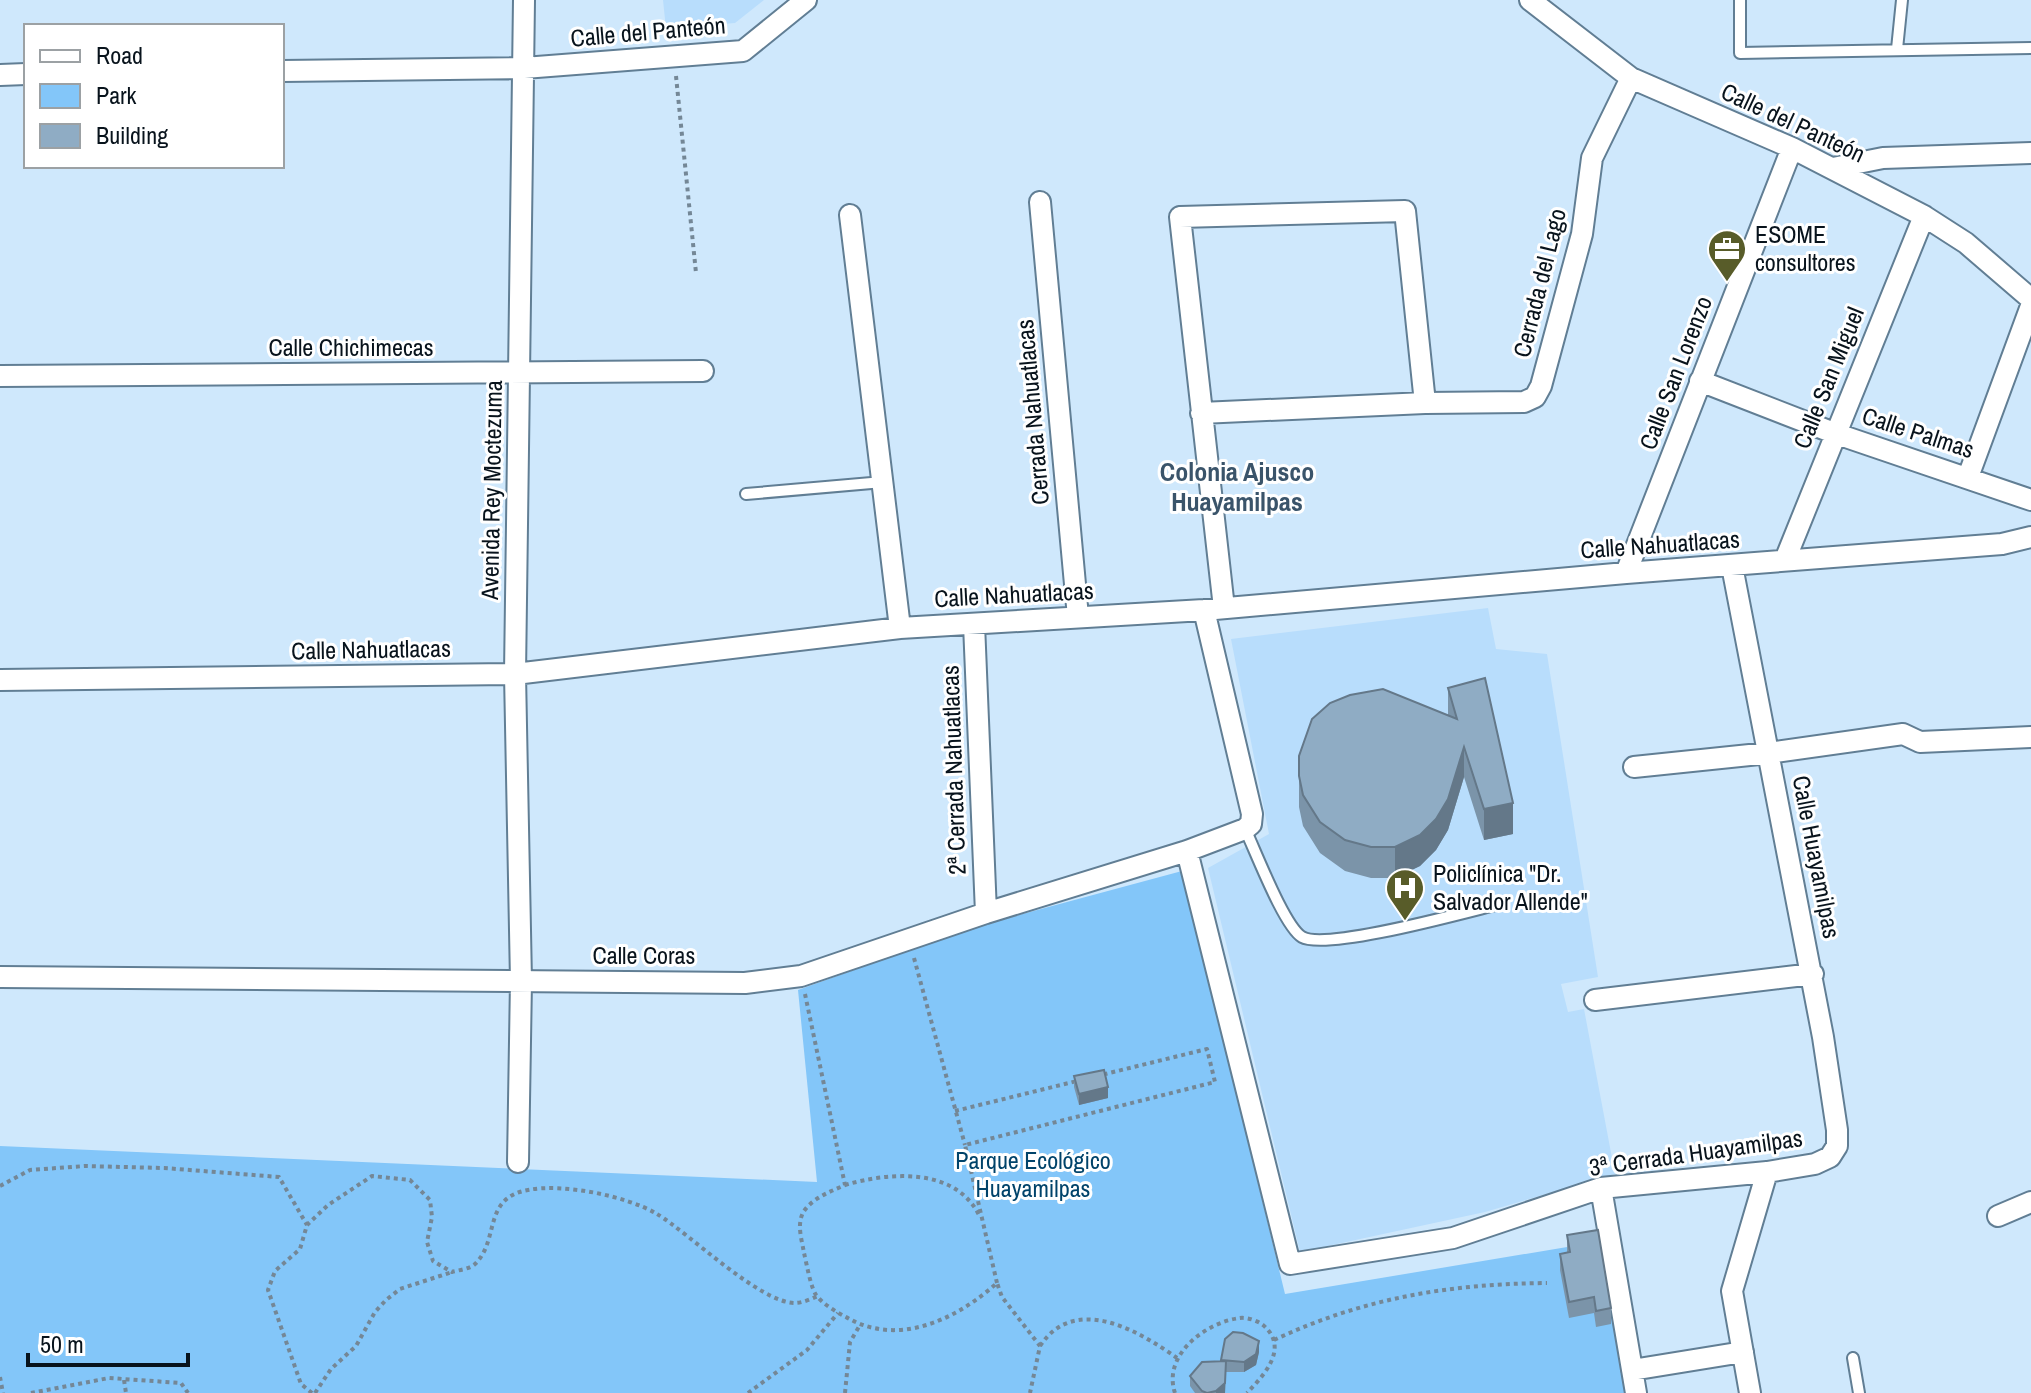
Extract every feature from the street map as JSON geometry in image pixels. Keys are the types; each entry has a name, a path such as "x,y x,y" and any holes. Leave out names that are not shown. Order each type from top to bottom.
{"street":[{"name":"Avenida Rey Moctezuma","path":"518,1162 521,981 515,674 524,0"},
{"name":"Calle del Panteón","path":"284,71 524,68 743,51 806,0"},
{"name":"Calle del Panteón","path":"1530,0 1631,78 1792,148 1924,216 1966,243 2031,299"},
{"path":"0,75 24,74"},
{"name":"Cerrada del Lago","path":"1201,413 1524,402 1535,397 1541,386 1582,234 1592,158 1631,78"},
{"name":"Calle San Lorenzo","path":"1626,573 1792,148"},
{"path":"1833,168 1883,158 2031,153"},
{"name":"Cerrada Nahuatlacas","path":"1040,202 1078,617"},
{"path":"1248,822 1214,609 1201,413 1180,217 1405,211 1425,403"},
{"path":"850,215 900,628"},
{"name":"Calle San Miguel","path":"1785,560 1924,216"},
{"path":"1968,477 2031,306"},
{"name":"Calle Chichimecas","path":"0,376 703,371"},
{"name":"Calle Palmas","path":"1700,381 1834,433 2031,500"},
{"name":"Calle Nahuatlacas","path":"0,680 515,674 900,628 1214,609 2002,544 2031,537"},
{"name":"Calle Huayamilpas","path":"1732,566 1813,974 1837,1130 1837,1146 1830,1157"},
{"name":"2ª Cerrada Nahuatlacas","path":"974,624 986,913"},
{"path":"1634,767 1769,753 1903,734 1920,742 2031,737"},
{"name":"Calle Coras","path":"0,977 745,983 801,976 986,913 1187,851 1248,822"},
{"name":"3ª Cerrada Huayamilpas","path":"1187,851 1290,1264 1453,1238 1601,1188 1767,1172 1815,1164 1830,1157"},
{"path":"1595,1000 1813,974"},
{"path":"1750,1393 1732,1291 1767,1172"},
{"path":"1601,1188 1636,1393"},
{"path":"1998,1216 2031,1202"},
{"path":"1632,1370 1743,1352"}],"lane":[{"path":"1740,0 1740,53 2031,48"},
{"path":"1897,49 1902,0"},
{"path":"746,494 883,482"},
{"path":"1248,822 1289,923 1301,937 1316,942 1401,929 1499,904"},
{"path":"1853,1358 1859,1393"}],"path":[{"path":"674,57 696,273"},
{"path":"913,956 965,1145 997,1283 1002,1297 1040,1346"},
{"path":"801,976 845,1185"},
{"path":"955,1111 1207,1049 1215,1082 965,1145"},
{"path":"0,1186 30,1170 85,1166 164,1168 279,1177 307,1225"},
{"path":"984,1228 978,1211 967,1198 949,1186 926,1178 900,1175 845,1185 817,1198 803,1213 800,1227 806,1262 818,1296 838,1313 860,1325 899,1331 927,1325 965,1309 997,1283"},
{"path":"304,1393 268,1290 275,1271 300,1249 307,1225 328,1205 372,1176 410,1180 430,1200 432,1217 427,1242 433,1261 452,1272"},
{"path":"301,1384 314,1393 331,1369 356,1346 375,1312 400,1289 474,1266 483,1252 493,1217 505,1199 527,1189 590,1190 655,1213 767,1294 793,1303 818,1296"},
{"path":"1274,1340 1299,1328 1394,1297 1497,1283 1547,1283"},
{"path":"748,1393 807,1350 838,1313"},
{"path":"1175,1393 1172,1380 1178,1358 1205,1330 1244,1317 1261,1323 1272,1335 1276,1351 1272,1364 1247,1393"},
{"path":"1030,1393 1040,1346 1048,1334 1070,1322 1096,1319 1123,1326 1149,1338 1178,1358"},
{"path":"845,1393 850,1342 860,1325"},
{"path":"0,1377 3,1393"},
{"path":"31,1393 109,1378 181,1383 188,1393"},
{"path":"123,1379 126,1393"}],"shaded area":[{"path":"663,0 764,0 735,23 666,29"},
{"name":"Policlínica \"Dr. Salvador Allende\"","path":"1488,608 1496,649 1547,654 1598,977 1561,984 1568,1012 1584,1009 1615,1174 1485,1212 1300,1252 1208,868 1269,834 1231,639"}],"green space":[{"name":"Parque Ecológico Huayamilpas","path":"1182,871 1285,1294 1603,1241 1630,1393 0,1393 0,1146 817,1182 798,990 974,927"}],"building":[{"path":"1485,678 1513,803 1484,809 1464,747 1448,799 1436,819 1420,835 1395,847 1371,847 1345,840 1320,822 1303,795 1299,756 1312,719 1330,703 1350,695 1383,689 1457,719 1448,688"},
{"path":"1104,1070 1108,1087 1079,1094 1074,1076"},
{"path":"1598,1230 1611,1308 1596,1311 1594,1297 1569,1302 1560,1254 1570,1252 1567,1235"},
{"path":"1233,1332 1259,1341 1256,1354 1244,1362 1221,1360 1225,1339"},
{"path":"1226,1361 1225,1383 1216,1391 1202,1391 1190,1376 1202,1362"}],"place":[{"name":"ESOME consultores","path":"1727,283"},
{"name":"Policlínica \"Dr. Salvador Allende\"","path":"1405,922"}],"district":[{"name":"Colonia Ajusco Huayamilpas","path":"1237,487"}]}
